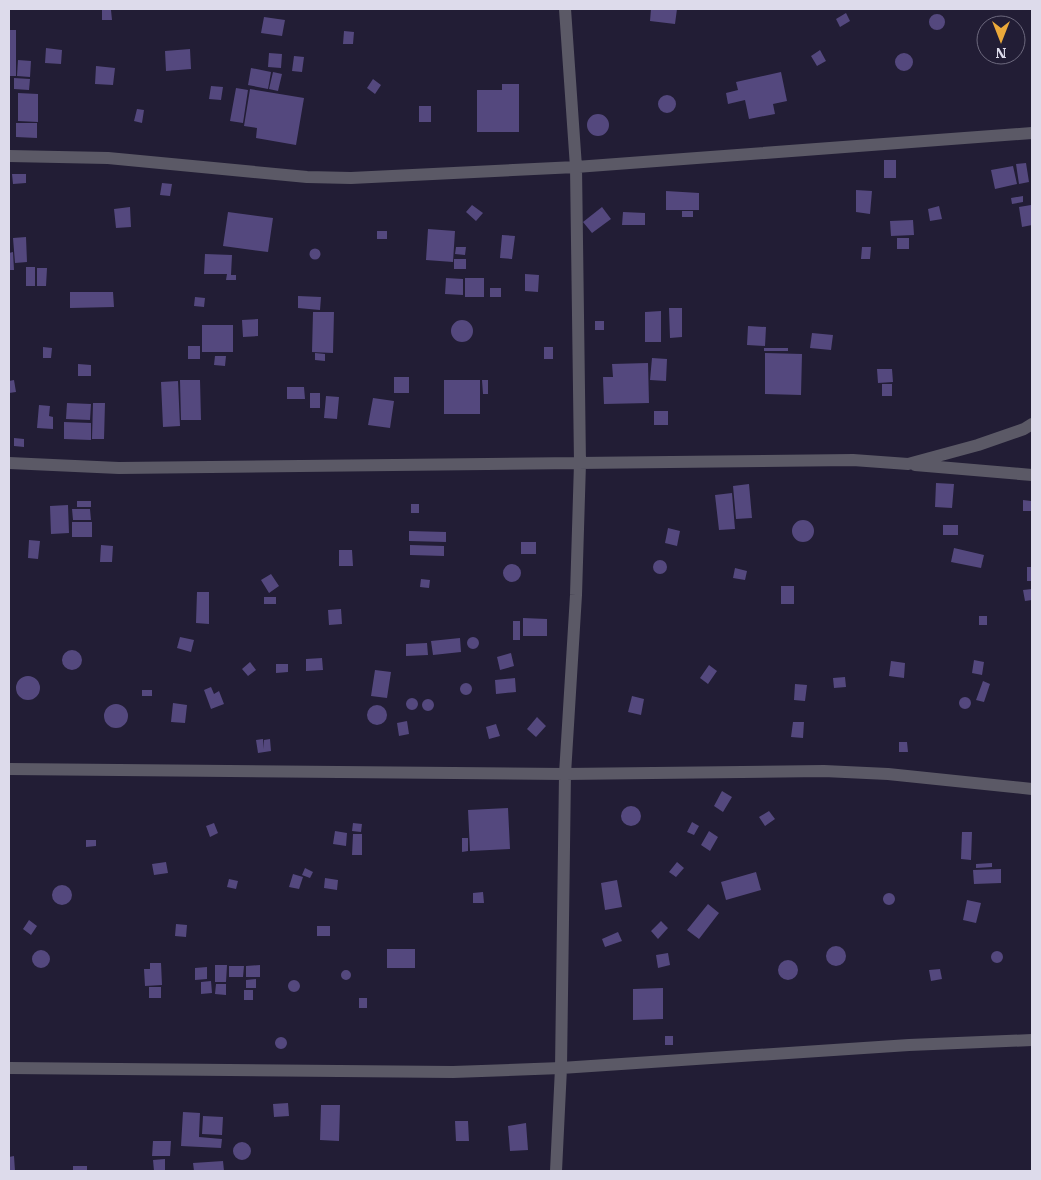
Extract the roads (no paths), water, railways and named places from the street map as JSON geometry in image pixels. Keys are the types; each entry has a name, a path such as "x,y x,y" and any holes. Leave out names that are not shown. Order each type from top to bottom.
{"street":[{"path":"556,1171 561,1068 565,774 576,595 580,463 576,167 565,9"},
{"path":"9,156 108,158 307,177 351,178 576,167 1032,133"},
{"path":"908,464 978,445 1024,429 1032,424"},
{"path":"9,463 119,468 853,460 1032,475"},
{"path":"9,769 565,774 833,771 888,774 1032,790"},
{"path":"9,1068 443,1072 561,1068 909,1044 1032,1040"}]}
